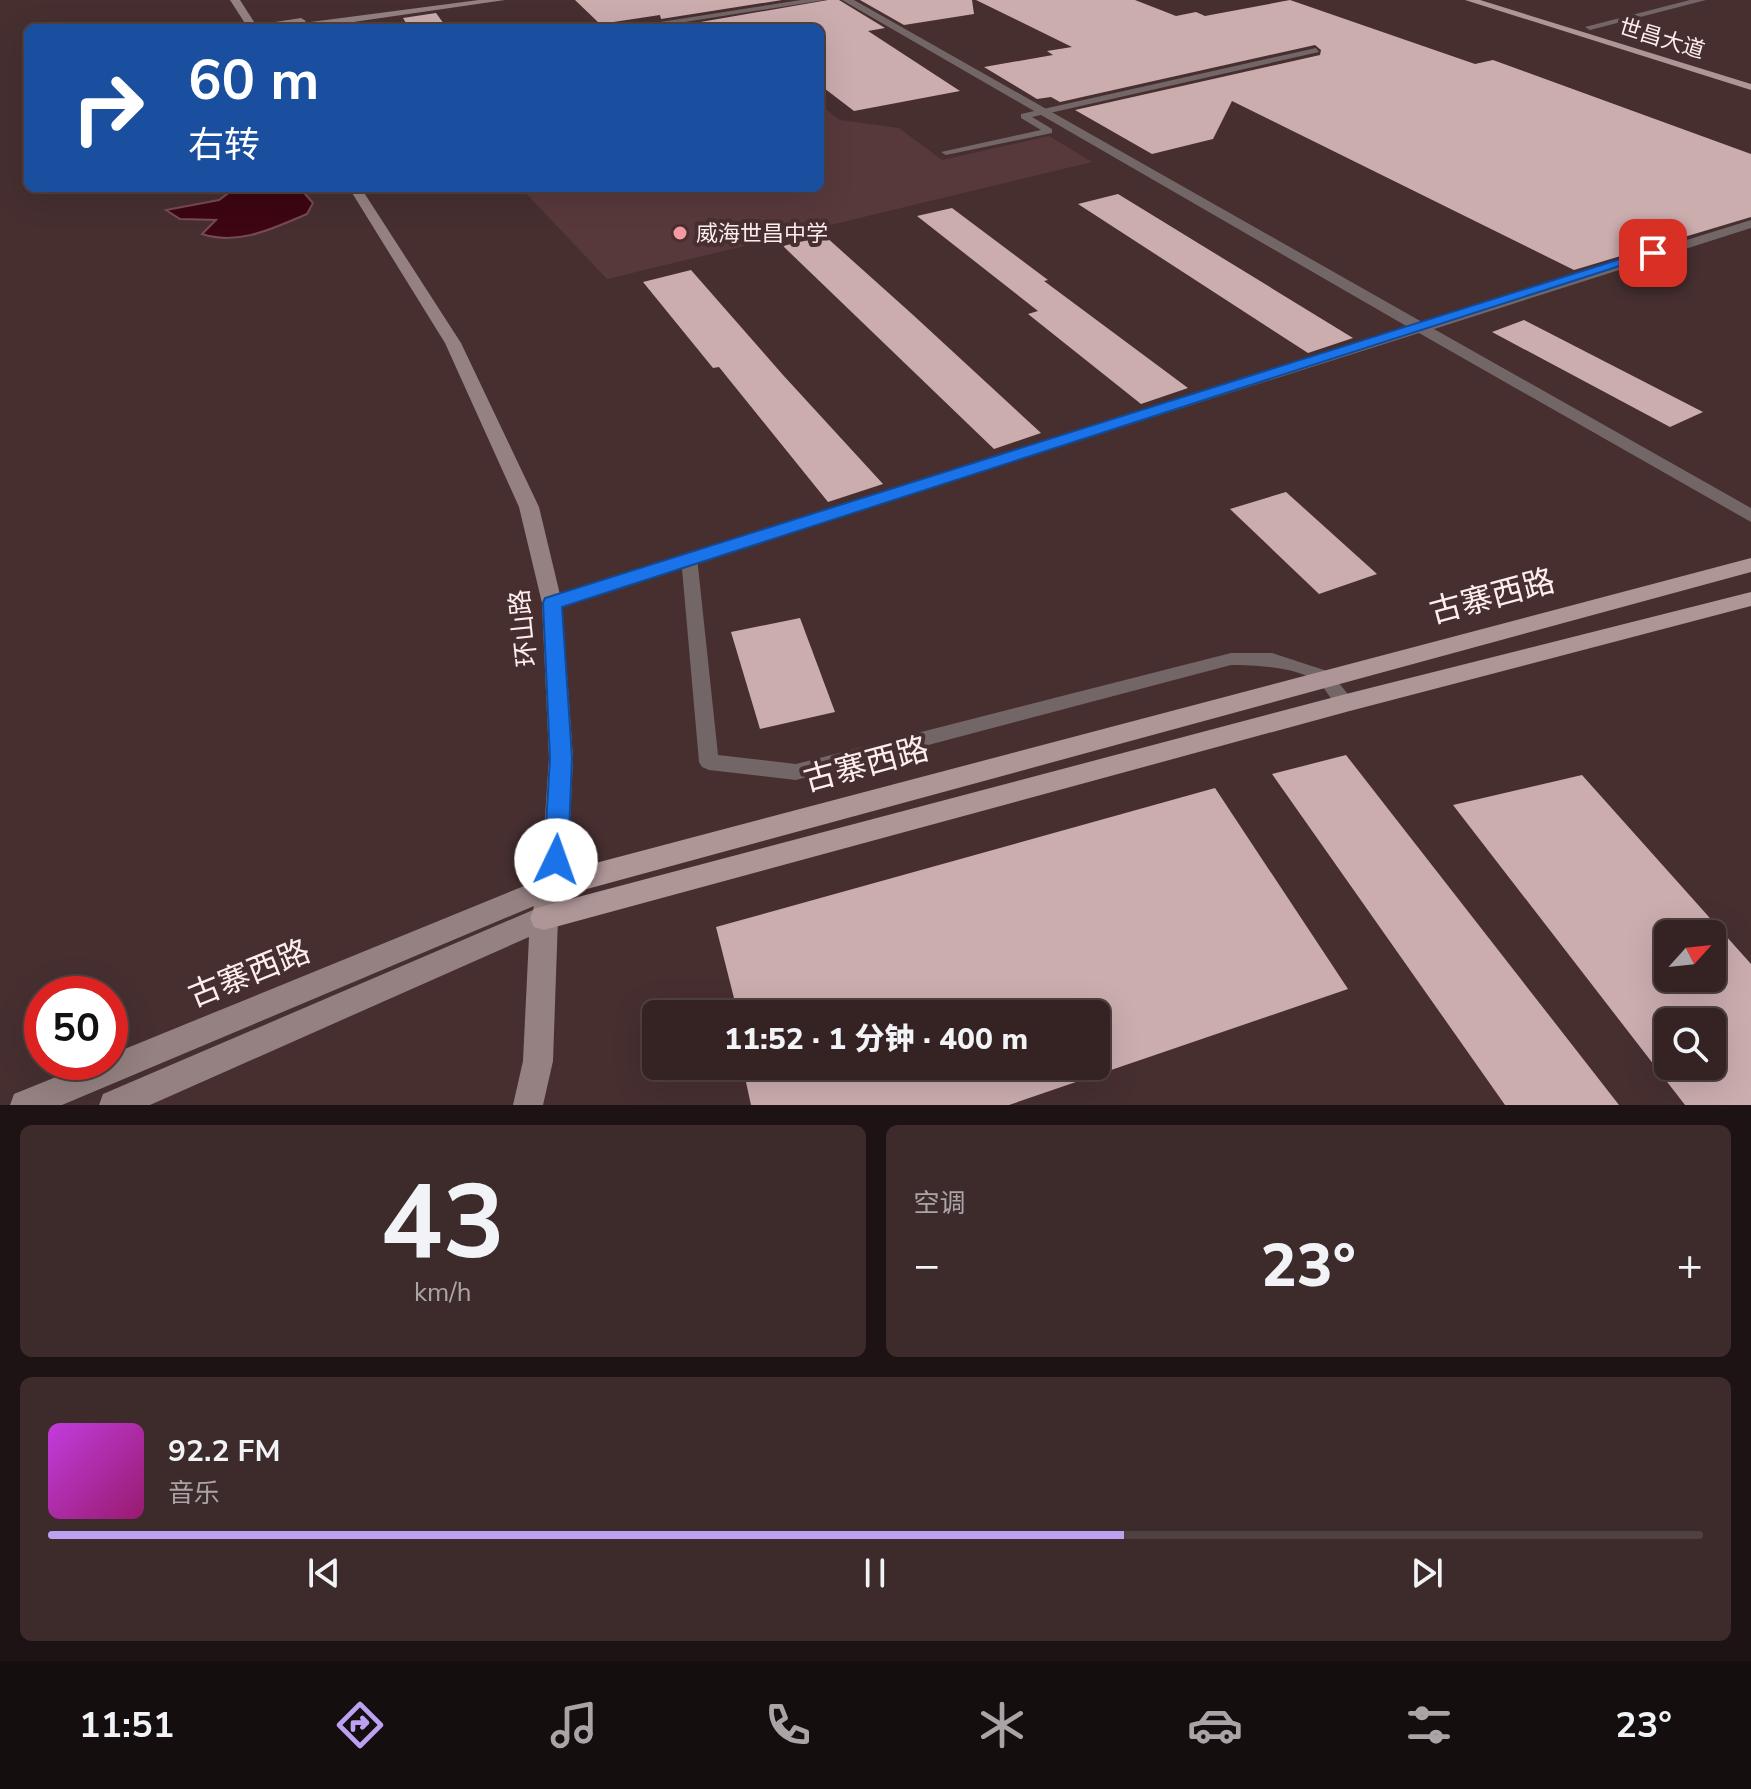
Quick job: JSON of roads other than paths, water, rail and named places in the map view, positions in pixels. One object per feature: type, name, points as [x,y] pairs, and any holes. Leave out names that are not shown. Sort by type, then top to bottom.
[{"type":"main road","points":[[235,0],[250,24]]},
{"type":"main road","points":[[283,24],[460,0]]},
{"type":"main road","points":[[320,24],[500,0]]},
{"type":"main road","name":"世昌大道","points":[[1470,0],[1751,87]]},
{"type":"main road","name":"世昌大道","points":[[1499,0],[1751,76]]},
{"type":"main road","name":"环山路","points":[[358,192],[453,343],[529,507],[552,603],[561,758],[554,886],[544,918],[538,1061],[528,1105]]},
{"type":"main road","name":"古寨西路","points":[[25,1105],[554,886],[1324,677],[1751,565]]},
{"type":"main road","points":[[114,1105],[544,918],[1346,703],[1751,599]]},
{"type":"street","points":[[655,24],[820,0]]},
{"type":"street","points":[[847,0],[1040,113],[1751,516]]},
{"type":"street","points":[[1590,27],[1701,0]]},
{"type":"street","points":[[552,603],[689,557],[1751,224]]},
{"type":"lane","points":[[946,152],[1049,131],[1024,116],[1316,50]]},
{"type":"lane","points":[[689,557],[709,762],[796,772],[1231,659],[1272,659],[1324,677],[1346,703]]},
{"type":"place","name":"威海世昌中学","points":[[680,233]]}]
